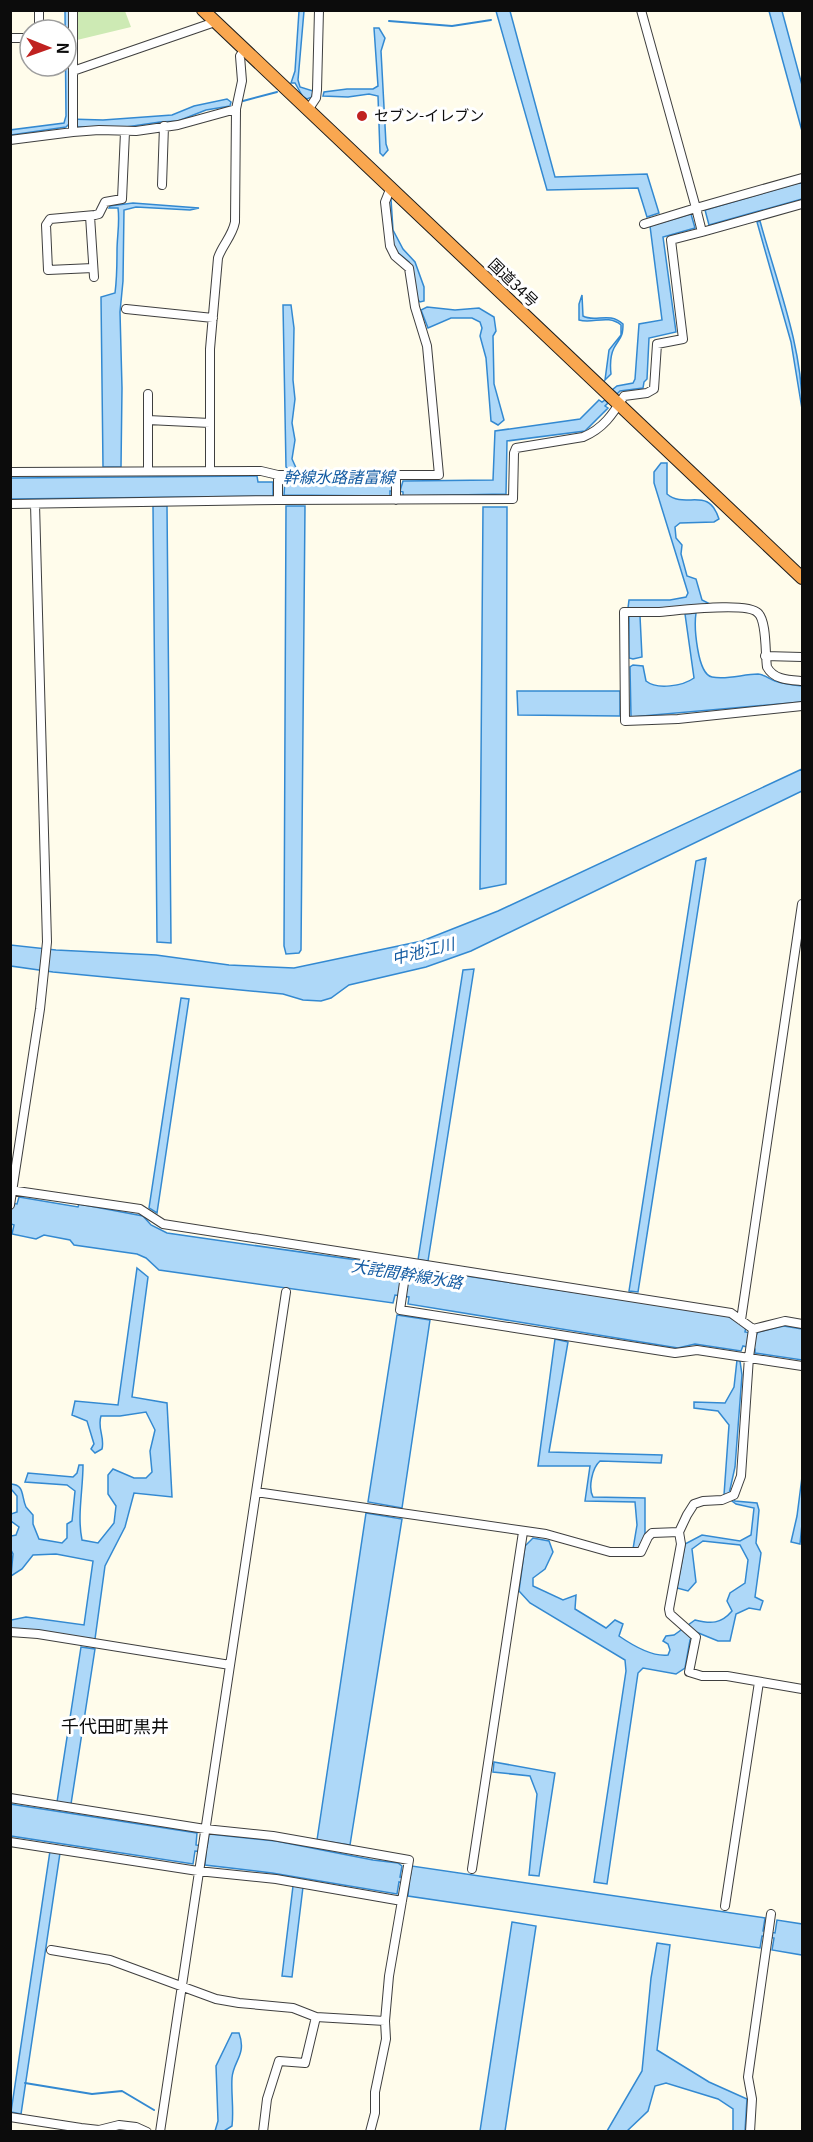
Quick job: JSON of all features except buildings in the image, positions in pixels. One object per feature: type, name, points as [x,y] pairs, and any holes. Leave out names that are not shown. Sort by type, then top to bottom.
[{"type":"highway","name":"国道34号","points":[[203,10],[802,578]]},
{"type":"street","points":[[308,110],[316,98],[317,90],[319,10]]},
{"type":"street","points":[[641,10],[701,229]]},
{"type":"street","points":[[78,70],[215,22]]},
{"type":"street","points":[[210,471],[210,349],[218,258],[233,233],[235,222],[236,109],[242,81],[240,56],[244,50]]},
{"type":"street","points":[[73,132],[74,78]]},
{"type":"street","points":[[10,140],[99,130],[125,132],[188,123],[236,109]]},
{"type":"street","points":[[162,185],[164,126]]},
{"type":"street","points":[[90,216],[93,273],[48,270],[46,225],[50,219],[99,214],[105,202],[122,199],[125,132]]},
{"type":"street","points":[[644,224],[697,211],[802,178]]},
{"type":"street","points":[[10,472],[261,471],[278,480],[294,475],[396,480],[439,475],[427,346],[415,307],[409,268],[395,256],[390,246],[385,202],[391,187]]},
{"type":"street","points":[[10,504],[278,497],[296,500],[396,497],[513,499],[516,448],[582,437],[592,433],[616,412],[624,396],[647,393],[654,389],[657,344],[683,339],[671,240],[701,229],[802,204]]},
{"type":"street","points":[[126,309],[213,318]]},
{"type":"street","points":[[148,394],[148,471]]},
{"type":"street","points":[[148,420],[210,423]]},
{"type":"street","points":[[278,480],[278,497]]},
{"type":"street","points":[[396,480],[396,497]]},
{"type":"street","points":[[11,1204],[44,978],[47,942],[35,504]]},
{"type":"street","points":[[802,681],[784,679],[770,674],[765,656],[763,624],[760,614],[754,610],[738,607],[624,612],[625,721],[678,719],[802,706]]},
{"type":"street","points":[[765,656],[802,657]]},
{"type":"street","points":[[741,1320],[802,904]]},
{"type":"street","points":[[12,1191],[140,1209],[163,1224],[731,1313],[753,1329]]},
{"type":"street","points":[[407,1262],[400,1310],[675,1353],[697,1350],[749,1354],[802,1366]]},
{"type":"street","points":[[160,2132],[180,1985],[286,1292]]},
{"type":"street","points":[[753,1329],[785,1321],[802,1324]]},
{"type":"street","points":[[753,1329],[749,1354],[741,1476],[734,1495],[722,1500],[694,1504],[679,1532],[681,1544],[669,1609],[670,1614],[696,1637],[689,1672],[702,1676],[727,1676],[802,1689]]},
{"type":"street","points":[[256,1492],[546,1534],[610,1552],[641,1552],[652,1533],[679,1532]]},
{"type":"street","points":[[472,1869],[523,1532]]},
{"type":"street","points":[[10,1632],[38,1634],[230,1665]]},
{"type":"street","points":[[725,1906],[759,1682]]},
{"type":"street","points":[[10,1798],[205,1828],[273,1836],[409,1860],[389,1976],[385,2021],[386,2039],[375,2092],[375,2113],[370,2132]]},
{"type":"street","points":[[10,1842],[198,1871],[276,1879],[402,1901]]},
{"type":"street","points":[[750,2132],[752,2099],[748,2077],[771,1914]]},
{"type":"street","points":[[51,1950],[110,1960],[216,1999],[293,2008],[315,2017],[385,2021]]},
{"type":"street","points":[[263,2132],[267,2099],[279,2061],[305,2063],[315,2017]]},
{"type":"street","points":[[10,2116],[99,2130],[119,2125],[136,2127],[147,2132]]},
{"type":"green space","points":[[76,11],[125,11],[131,27],[78,40]]},
{"type":"water","points":[[65,11],[69,11],[69,18],[65,18]]},
{"type":"water","points":[[299,11],[304,11],[298,80],[300,87],[313,91],[312,97],[307,99],[303,97],[295,83],[291,83],[295,71]]},
{"type":"water","points":[[496,11],[510,11],[555,177],[647,174],[659,213],[647,217],[638,188],[547,190]]},
{"type":"water","points":[[769,11],[782,11],[802,85],[802,131]]},
{"type":"water","points":[[374,28],[379,28],[385,38],[381,51],[388,150],[383,156],[380,153],[378,96],[369,94],[348,97],[323,96],[324,92],[373,89],[378,86]]},
{"type":"water","points":[[66,78],[69,78],[69,119],[103,120],[172,115],[194,106],[227,99],[231,102],[230,106],[206,110],[178,121],[126,127],[78,127],[76,124],[69,124],[66,127],[11,135],[10,130],[64,123]]},
{"type":"water","points":[[802,182],[802,199],[709,225],[705,210]]},
{"type":"water","points":[[391,199],[393,230],[403,249],[415,262],[424,287],[424,301],[420,302],[417,299],[412,268],[409,262],[397,252],[392,241],[389,201]]},
{"type":"water","points":[[133,203],[199,208],[190,210],[136,207],[124,210],[120,312],[121,467],[103,467],[101,297],[115,293],[119,219],[118,208],[109,208]]},
{"type":"water","points":[[691,214],[695,228],[663,237],[676,332],[649,338],[647,379],[643,388],[620,391],[617,394],[612,390],[617,386],[633,383],[635,379],[639,324],[662,320],[650,226]]},
{"type":"water","points":[[760,221],[793,338],[798,362],[802,409],[791,342],[757,222]]},
{"type":"water","points":[[582,295],[583,316],[613,318],[623,324],[622,335],[612,354],[611,374],[605,380],[609,350],[621,335],[621,325],[611,320],[579,320],[579,304]]},
{"type":"water","points":[[283,305],[291,305],[294,328],[295,399],[292,423],[295,440],[292,459],[297,470],[293,473],[286,467]]},
{"type":"water","points":[[427,307],[455,310],[479,308],[494,317],[496,331],[493,336],[494,384],[504,420],[498,425],[491,421],[486,358],[480,336],[482,328],[480,322],[472,318],[451,318],[428,328],[421,310]]},
{"type":"water","points":[[599,400],[602,402],[605,400],[608,403],[605,406],[608,408],[585,431],[507,441],[506,494],[403,496],[403,492],[400,491],[403,481],[493,480],[495,431],[580,419]]},
{"type":"water","points":[[661,463],[667,463],[667,494],[682,500],[703,500],[709,503],[719,519],[714,522],[680,523],[675,527],[676,538],[682,545],[681,554],[687,576],[696,579],[702,600],[710,604],[671,608],[628,608],[629,600],[670,600],[686,597],[688,593],[654,483],[654,472]]},
{"type":"water","points":[[257,476],[258,482],[273,482],[273,496],[11,499],[11,478]]},
{"type":"water","points":[[285,480],[390,480],[393,491],[390,491],[390,496],[284,495]]},
{"type":"water","points":[[153,506],[167,506],[171,943],[157,942]]},
{"type":"water","points":[[286,506],[305,506],[301,950],[299,953],[286,954],[284,946]]},
{"type":"water","points":[[483,507],[507,507],[506,884],[480,889]]},
{"type":"water","points":[[696,613],[698,649],[707,674],[724,678],[758,674],[778,682],[802,686],[802,702],[631,717],[630,667],[633,665],[643,666],[646,681],[651,684],[677,685],[694,678],[685,614]]},
{"type":"water","points":[[629,616],[640,616],[642,657],[633,659],[629,658]]},
{"type":"water","points":[[517,691],[620,691],[620,716],[518,715]]},
{"type":"water","name":"中池江川","points":[[802,769],[802,791],[471,951],[426,967],[349,985],[331,998],[321,1001],[303,1000],[283,994],[11,966],[11,945],[56,950],[156,955],[229,965],[294,968],[422,941],[498,911]]},
{"type":"water","points":[[706,858],[638,1292],[629,1291],[696,861]]},
{"type":"water","points":[[474,969],[428,1261],[418,1260],[463,970]]},
{"type":"water","points":[[181,998],[189,999],[157,1213],[149,1208]]},
{"type":"water","points":[[19,1197],[78,1207],[79,1204],[143,1216],[151,1225],[167,1233],[399,1266],[398,1274],[411,1277],[413,1268],[726,1315],[746,1327],[745,1332],[757,1334],[784,1326],[802,1329],[802,1360],[755,1353],[755,1349],[743,1346],[741,1351],[695,1344],[678,1348],[408,1304],[409,1297],[395,1295],[393,1303],[159,1270],[146,1258],[137,1254],[74,1245],[70,1240],[44,1235],[36,1239],[12,1234],[14,1225],[11,1224],[10,1203],[17,1204]]},
{"type":"water","points":[[137,1268],[148,1277],[132,1397],[167,1403],[172,1497],[134,1493],[125,1527],[105,1566],[95,1639],[11,1629],[11,1620],[26,1617],[84,1625],[93,1561],[56,1554],[33,1555],[22,1569],[11,1576],[13,1554],[11,1536],[16,1535],[19,1527],[11,1521],[11,1514],[17,1512],[17,1496],[11,1489],[11,1484],[21,1489],[26,1507],[33,1515],[33,1524],[39,1539],[62,1543],[67,1538],[67,1524],[72,1521],[75,1491],[67,1485],[25,1482],[28,1473],[73,1477],[79,1465],[83,1465],[80,1512],[82,1540],[98,1543],[114,1523],[116,1506],[108,1494],[108,1475],[113,1469],[134,1478],[146,1478],[152,1472],[150,1451],[155,1430],[146,1412],[101,1416],[102,1449],[95,1453],[91,1449],[94,1444],[87,1421],[72,1415],[75,1401],[118,1405]]},
{"type":"water","points":[[397,1315],[430,1320],[402,1508],[368,1502]]},
{"type":"water","points":[[555,1339],[568,1342],[549,1452],[662,1455],[661,1463],[600,1461],[592,1478],[593,1497],[645,1498],[645,1534],[639,1549],[633,1549],[637,1525],[635,1502],[585,1501],[590,1466],[538,1466]]},
{"type":"water","points":[[737,1360],[740,1361],[742,1375],[735,1467],[729,1494],[735,1501],[757,1503],[759,1510],[756,1543],[761,1553],[755,1597],[763,1601],[760,1610],[749,1608],[736,1614],[730,1641],[718,1641],[696,1632],[690,1640],[685,1668],[676,1674],[643,1668],[638,1673],[607,1884],[594,1882],[626,1671],[625,1660],[530,1603],[519,1591],[525,1546],[533,1538],[549,1541],[553,1552],[545,1569],[533,1578],[533,1586],[563,1600],[576,1595],[575,1609],[606,1628],[615,1620],[623,1624],[619,1636],[649,1652],[668,1655],[670,1650],[668,1644],[663,1641],[666,1636],[674,1635],[695,1620],[715,1622],[728,1615],[732,1611],[727,1601],[730,1593],[745,1583],[748,1560],[740,1545],[703,1541],[692,1549],[696,1582],[688,1591],[677,1588],[685,1544],[702,1535],[740,1541],[751,1535],[754,1508],[736,1504],[724,1495],[729,1425],[718,1411],[694,1408],[694,1402],[725,1403],[734,1387]]},
{"type":"water","points":[[802,1477],[802,1524],[800,1544],[791,1542]]},
{"type":"water","points":[[366,1513],[402,1519],[350,1845],[317,1840]]},
{"type":"water","points":[[81,1647],[95,1649],[71,1804],[57,1802]]},
{"type":"water","points":[[494,1762],[555,1773],[539,1876],[529,1875],[537,1794],[530,1776],[493,1772]]},
{"type":"water","points":[[10,1804],[197,1833],[196,1845],[207,1847],[209,1834],[276,1841],[398,1863],[402,1866],[400,1877],[410,1878],[412,1866],[765,1918],[763,1931],[775,1933],[777,1920],[802,1924],[802,1955],[772,1950],[774,1938],[762,1936],[760,1948],[408,1896],[409,1884],[399,1882],[397,1894],[272,1873],[205,1865],[206,1852],[195,1851],[193,1864],[11,1836]]},
{"type":"water","points":[[50,1851],[60,1853],[21,2114],[11,2112]]},
{"type":"water","points":[[293,1886],[303,1887],[292,1977],[282,1976]]},
{"type":"water","points":[[512,1922],[536,1926],[505,2131],[480,2131]]},
{"type":"water","points":[[657,1943],[670,1945],[657,2050],[709,2082],[747,2099],[745,2131],[733,2131],[733,2109],[718,2099],[666,2083],[655,2086],[648,2111],[627,2131],[607,2131],[642,2071],[651,1978]]},
{"type":"water","points":[[232,2033],[239,2033],[241,2052],[232,2078],[232,2126],[224,2131],[215,2131],[218,2121],[216,2066]]},
{"type":"waterway","points":[[389,21],[452,26],[491,20]]},
{"type":"waterway","points":[[243,101],[277,92]]},
{"type":"waterway","points":[[25,2083],[92,2094],[122,2091],[154,2110]]},
{"type":"place","name":"セブン-イレブン","points":[[362,116]]},
{"type":"district","name":"千代田町黒井","points":[[115,1727]]},
{"type":"water label","name":"幹線水路諸富線","points":[[339,477]]},
{"type":"water label","name":"大詫間幹線水路","points":[[407,1274]]}]
